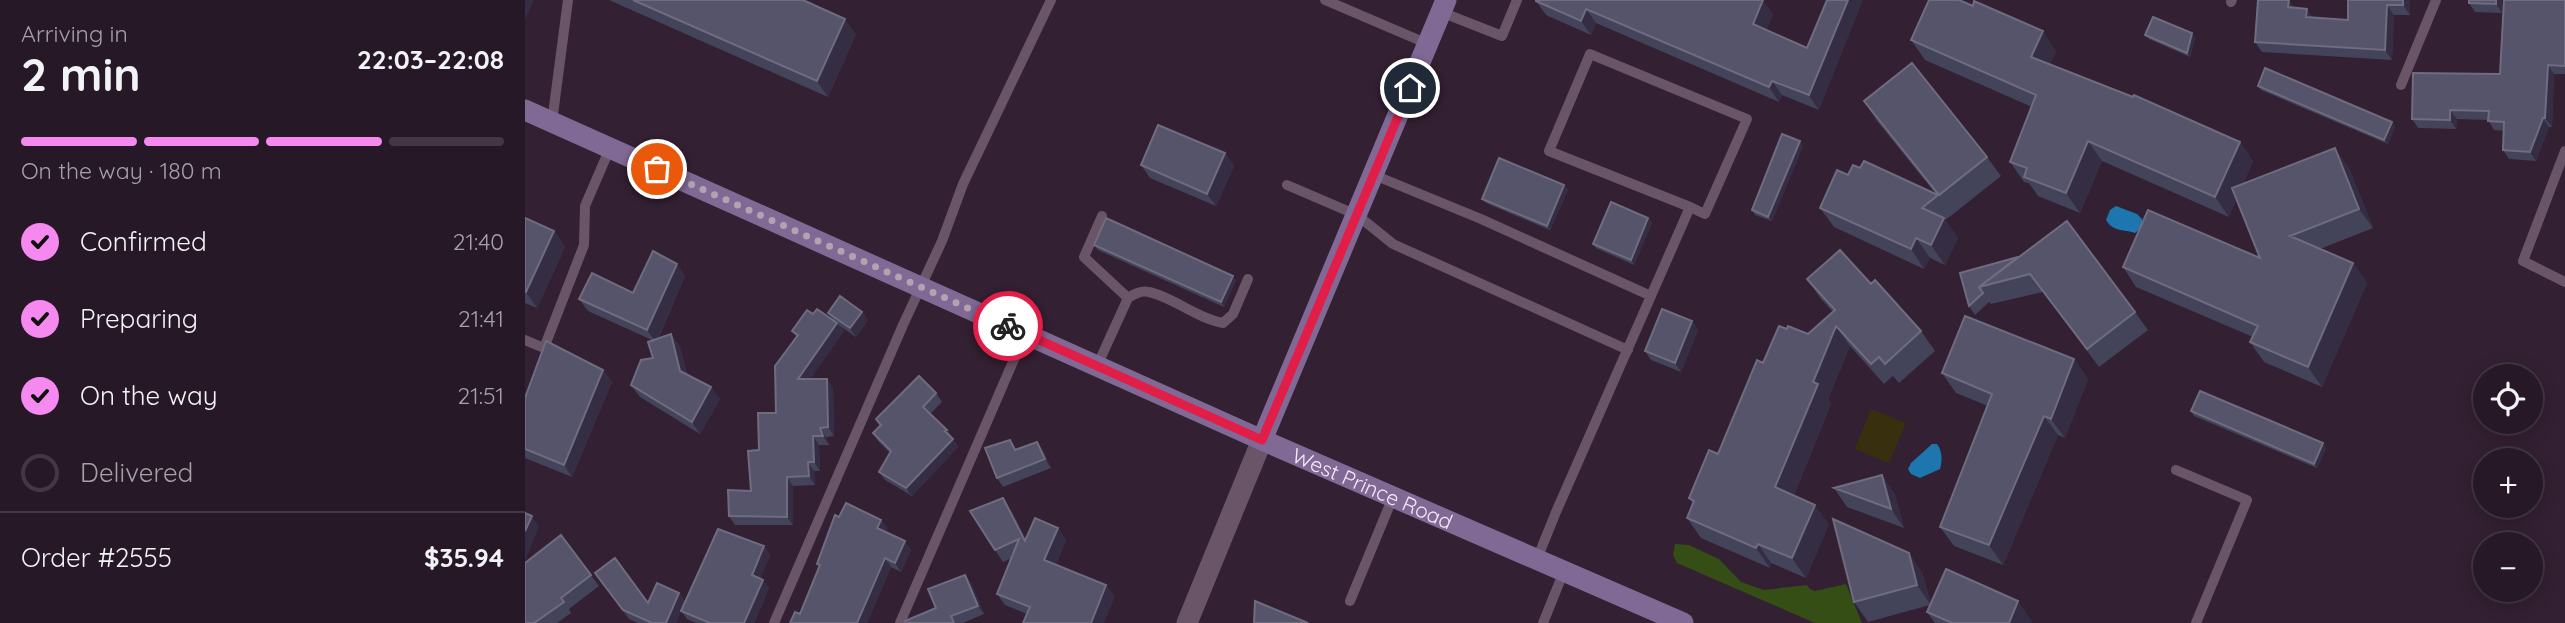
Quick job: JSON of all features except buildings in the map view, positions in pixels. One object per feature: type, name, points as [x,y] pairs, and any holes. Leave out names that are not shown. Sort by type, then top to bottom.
[{"type":"main road","points":[[1262,440],[1443,6]]},
{"type":"main road","name":"West Prince Road","points":[[525,110],[1262,440],[1683,623]]},
{"type":"street","points":[[1187,623],[1262,440]]},
{"type":"lane","points":[[552,122],[568,0]]},
{"type":"lane","points":[[774,623],[942,241],[963,184],[1051,0]]},
{"type":"lane","points":[[1325,0],[1428,44]]},
{"type":"lane","points":[[1443,6],[1502,37],[1517,0]]},
{"type":"lane","points":[[2401,85],[2436,0]]},
{"type":"lane","points":[[1590,54],[1747,119],[1705,214],[1690,207],[1549,151],[1590,54]]},
{"type":"lane","points":[[525,340],[544,348],[585,245],[585,206],[610,148]]},
{"type":"lane","points":[[2565,151],[2523,261],[2565,282]]},
{"type":"lane","points":[[1374,175],[1481,219],[1651,296]]},
{"type":"lane","points":[[1287,185],[1357,215],[1393,244],[1628,350]]},
{"type":"lane","points":[[1537,559],[1690,207]]},
{"type":"lane","points":[[1102,216],[1084,257],[1128,298]]},
{"type":"lane","points":[[1097,366],[1128,298],[1136,292],[1149,292],[1212,321],[1223,323],[1233,314],[1248,279]]},
{"type":"lane","points":[[900,623],[1025,334]]},
{"type":"lane","points":[[2176,470],[2247,500],[2196,623]]},
{"type":"lane","points":[[1350,601],[1393,497]]},
{"type":"lane","points":[[1543,623],[1564,571]]},
{"type":"green space","points":[[1675,544],[1689,545],[1719,559],[1741,582],[1764,590],[1807,585],[1815,591],[1846,584],[1862,623],[1815,623],[1677,563],[1673,555]]},
{"type":"sand","points":[[1871,409],[1906,423],[1889,463],[1855,449]]},
{"type":"water","points":[[2116,206],[2137,214],[2142,219],[2142,227],[2135,233],[2112,227],[2106,220],[2110,210]]},
{"type":"water","points":[[1932,444],[1937,444],[1940,450],[1940,469],[1920,478],[1911,474],[1908,469],[1911,463]]},
{"type":"way so far","points":[[657,169],[1008,326]]},
{"type":"route","points":[[1008,326],[1262,440],[1410,88]]}]
